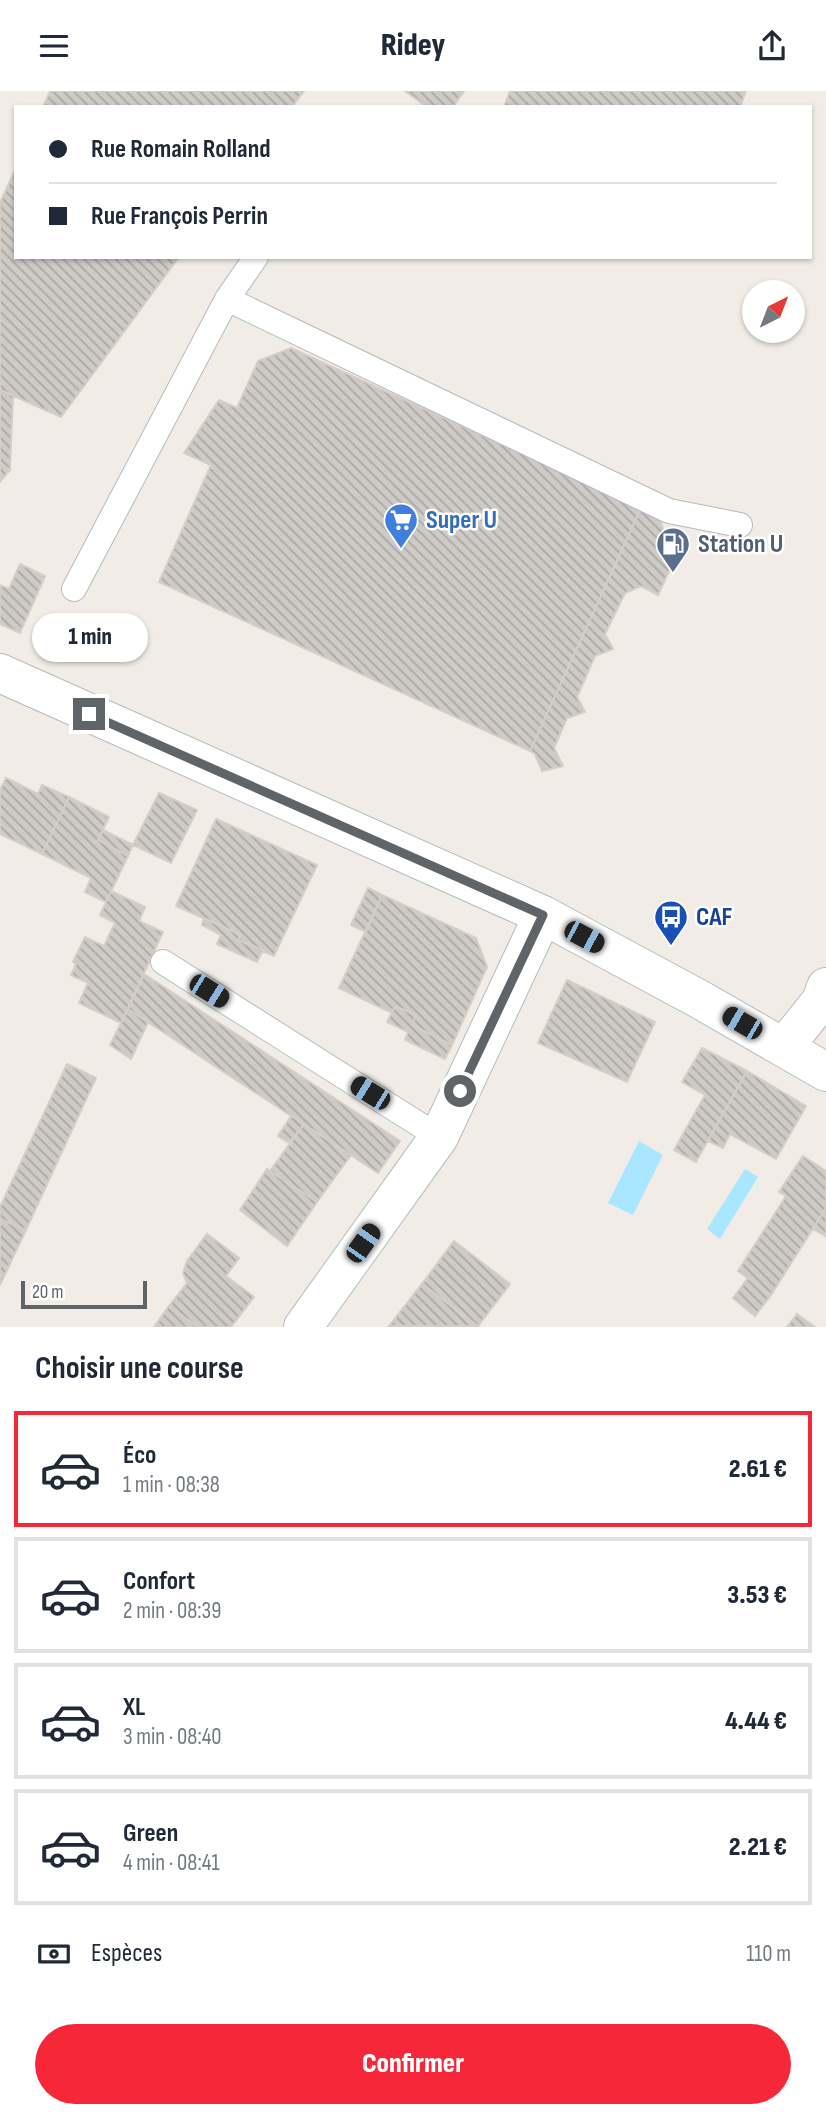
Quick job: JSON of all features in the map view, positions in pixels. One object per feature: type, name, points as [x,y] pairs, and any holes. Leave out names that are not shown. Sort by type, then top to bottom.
[{"type":"main road","points":[[0,674],[543,915],[826,1072]]},
{"type":"main road","points":[[303,1327],[439,1137],[543,915]]},
{"type":"main road","points":[[784,1047],[821,1001],[826,987]]},
{"type":"lane","points":[[74,589],[227,299],[255,259]]},
{"type":"lane","points":[[227,299],[669,511],[740,525]]},
{"type":"lane","points":[[163,962],[439,1137]]},
{"type":"water","points":[[639,1141],[663,1155],[633,1215],[608,1203]]},
{"type":"water","points":[[745,1169],[758,1177],[720,1239],[707,1229]]},
{"type":"building","points":[[50,91],[304,91],[294,105],[44,105]]},
{"type":"building","points":[[405,91],[464,91],[454,105],[424,105]]},
{"type":"building","points":[[510,91],[746,91],[741,105],[505,105]]},
{"type":"building","points":[[14,172],[14,259],[178,259],[61,417],[0,390],[0,203]]},
{"type":"building","points":[[291,348],[641,508],[530,751],[159,582],[211,465],[184,453],[219,400],[237,408],[258,361]]},
{"type":"building","points":[[0,390],[13,395],[10,470],[0,463]]},
{"type":"building","points":[[0,463],[10,470],[0,482]]},
{"type":"building","points":[[641,508],[659,516],[664,532],[683,541],[658,595],[641,586],[625,593],[605,634],[613,649],[595,656],[577,697],[585,712],[567,718],[554,748],[563,766],[542,771],[535,754],[530,751]]},
{"type":"building","points":[[20,564],[45,576],[20,633],[0,624],[0,585],[9,589]]},
{"type":"building","points":[[6,778],[38,794],[42,785],[69,797],[42,854],[0,834],[0,790]]},
{"type":"building","points":[[159,793],[197,810],[171,863],[133,845]]},
{"type":"building","points":[[69,797],[109,817],[98,840],[128,856],[106,902],[85,892],[91,878],[42,854]]},
{"type":"building","points":[[216,819],[317,865],[274,956],[238,940],[241,935],[176,906]]},
{"type":"building","points":[[103,830],[133,845],[128,856],[98,840]]},
{"type":"building","points":[[368,888],[382,895],[366,932],[351,925]]},
{"type":"building","points":[[111,891],[145,907],[139,921],[163,932],[121,1023],[79,1003],[88,983],[71,975],[76,964],[73,962],[85,937],[104,946],[115,923],[100,915]]},
{"type":"building","points":[[382,895],[476,938],[487,967],[452,1045],[412,1025],[416,1015],[395,1006],[392,1013],[339,988]]},
{"type":"building","points":[[204,918],[241,935],[238,940],[263,950],[257,962],[217,944],[221,935],[202,925]]},
{"type":"building","points":[[144,974],[400,1141],[378,1173],[128,1009]]},
{"type":"building","points":[[567,980],[655,1022],[627,1082],[538,1043]]},
{"type":"building","points":[[395,1006],[416,1015],[412,1025],[452,1045],[445,1059],[405,1040],[408,1032],[387,1022]]},
{"type":"building","points":[[128,1009],[148,1022],[131,1059],[110,1045]]},
{"type":"building","points":[[702,1048],[747,1071],[696,1162],[674,1150],[705,1095],[682,1082]]},
{"type":"building","points":[[67,1064],[96,1078],[26,1230],[0,1219],[0,1207]]},
{"type":"building","points":[[747,1071],[806,1106],[776,1159],[730,1134],[723,1148],[708,1141]]},
{"type":"building","points":[[291,1116],[304,1124],[289,1143],[278,1136]]},
{"type":"building","points":[[304,1124],[351,1155],[317,1202],[270,1171]]},
{"type":"building","points":[[803,1156],[826,1171],[826,1208],[771,1295],[738,1271],[786,1196],[779,1192]]},
{"type":"building","points":[[267,1169],[317,1202],[287,1246],[240,1210]]},
{"type":"building","points":[[826,1208],[826,1236],[813,1229]]},
{"type":"building","points":[[0,1219],[26,1230],[0,1285]]},
{"type":"building","points":[[207,1234],[239,1258],[226,1276],[254,1297],[231,1327],[198,1327],[169,1306],[187,1283],[183,1273],[187,1261]]},
{"type":"building","points":[[454,1241],[510,1284],[478,1326],[422,1284]]},
{"type":"building","points":[[748,1278],[771,1295],[755,1316],[733,1298]]},
{"type":"building","points":[[422,1284],[478,1326],[389,1326]]},
{"type":"building","points":[[169,1306],[198,1327],[154,1327]]},
{"type":"building","points":[[797,1314],[815,1327],[787,1327]]},
{"type":"place","name":"Super U","points":[[401,550]]},
{"type":"place","name":"Station U","points":[[673,574]]},
{"type":"place","name":"CAF","points":[[671,947]]},
{"type":"route","points":[[89,714],[543,915],[460,1091]]}]
